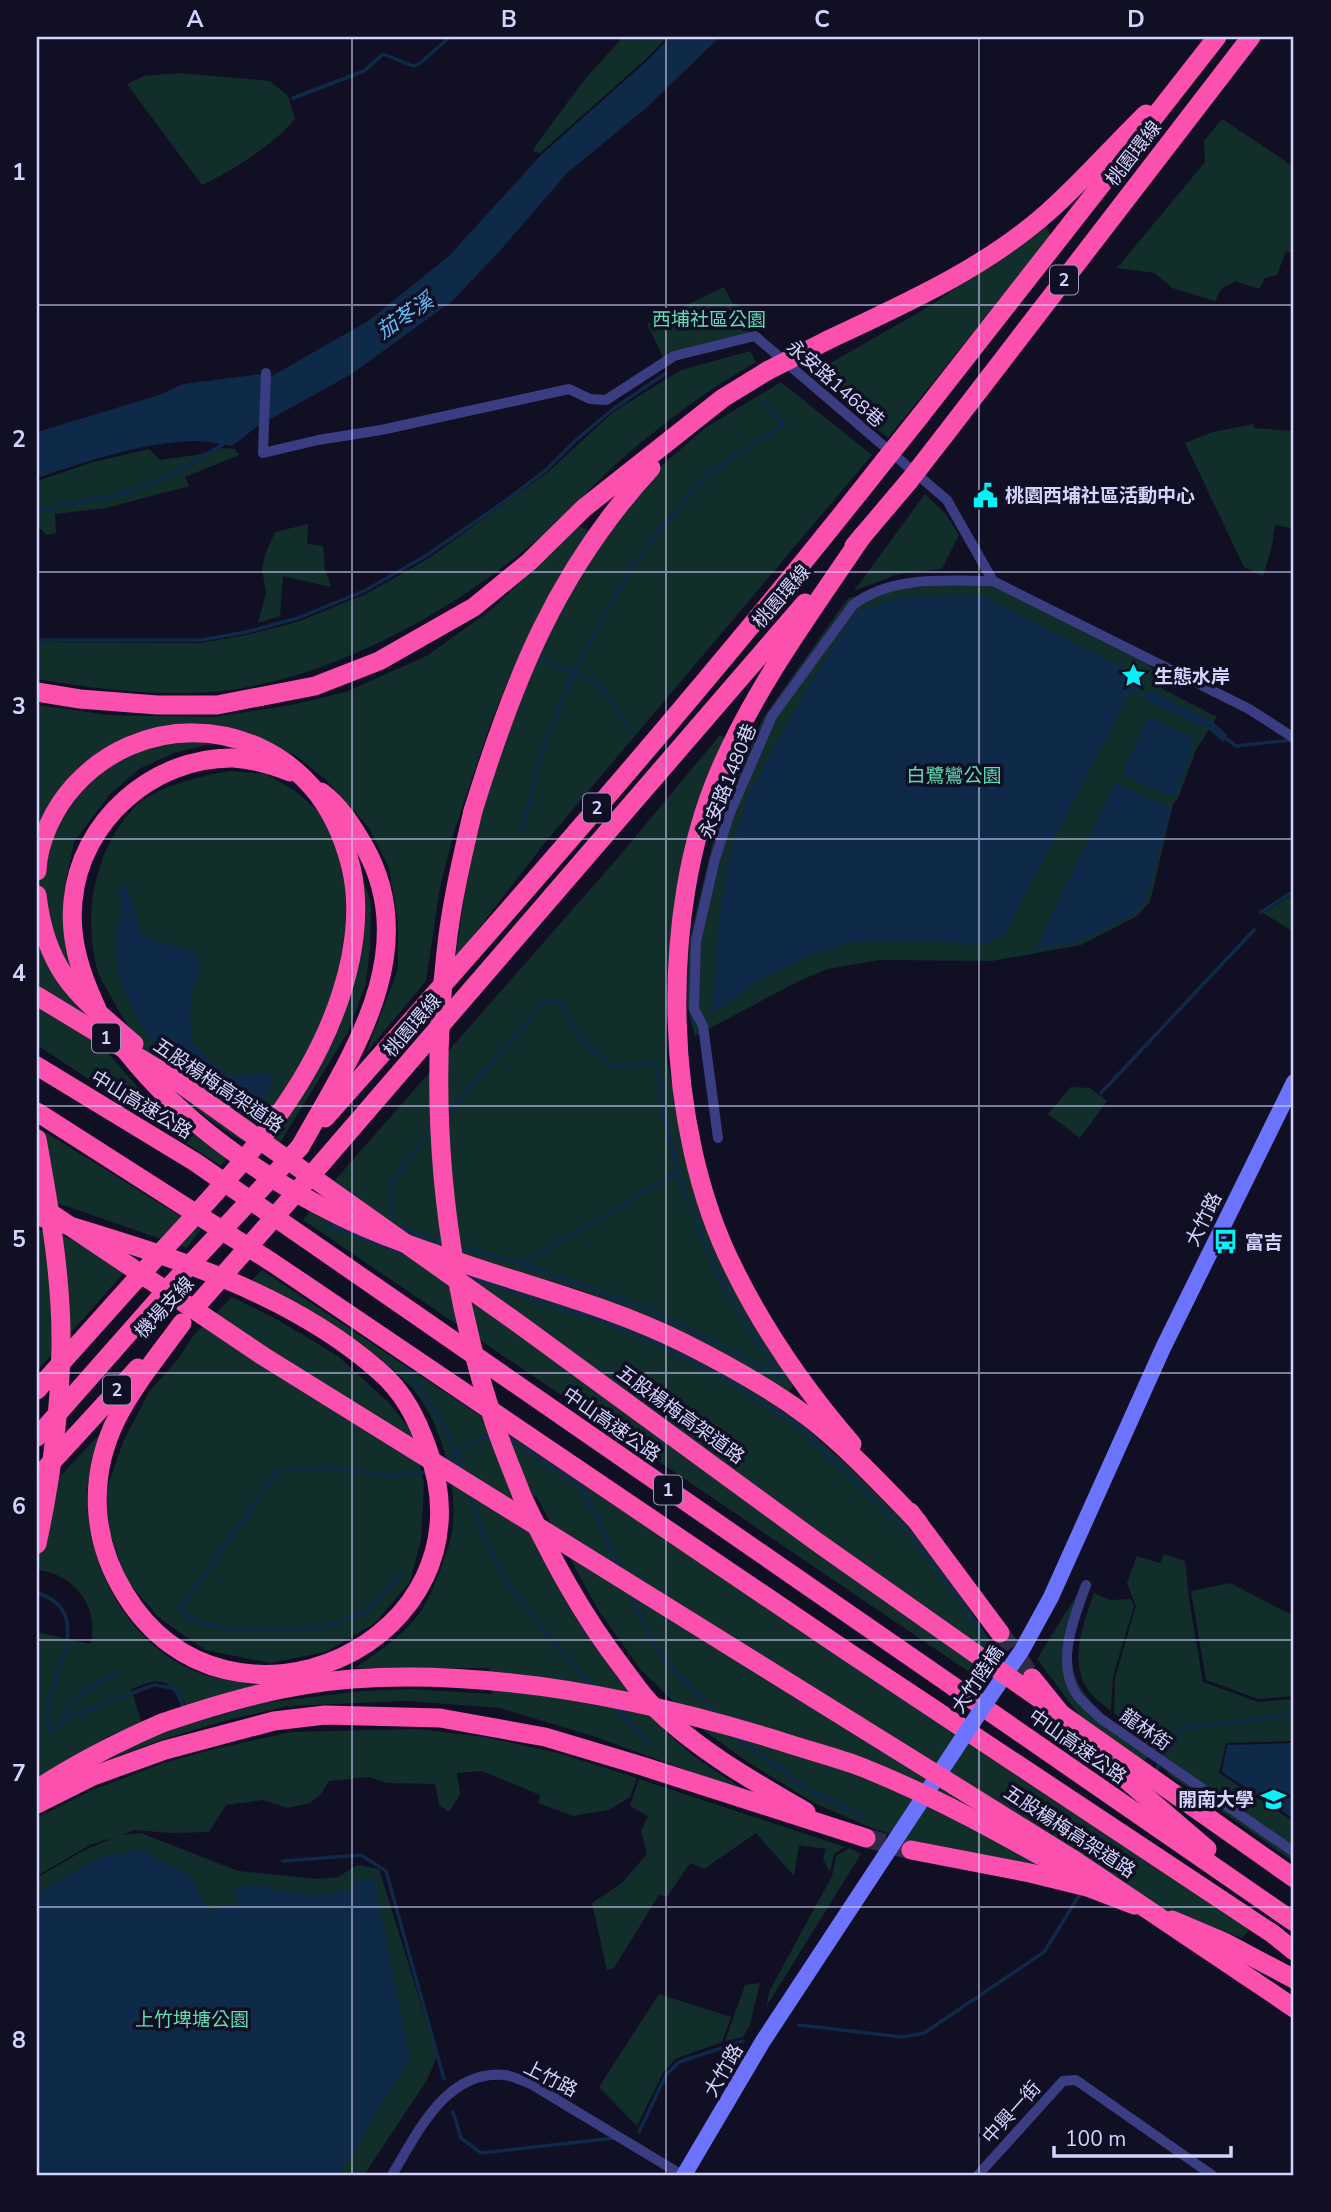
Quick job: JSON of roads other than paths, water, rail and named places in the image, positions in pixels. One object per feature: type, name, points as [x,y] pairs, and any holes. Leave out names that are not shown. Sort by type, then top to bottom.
[{"type":"highway","points":[[37,692],[80,699],[157,705],[217,705],[315,686],[379,661],[474,607],[529,562],[584,508],[723,398],[767,371],[899,307],[969,269],[1006,245],[1048,212],[1160,105],[1217,37]]},
{"type":"highway","name":"桃園環線","points":[[321,1164],[553,898],[909,481],[1251,37]]},
{"type":"highway","name":"桃園環線","points":[[300,1147],[561,852],[691,698],[921,415],[1160,105]]},
{"type":"highway","points":[[690,426],[620,503],[596,534],[562,589],[512,693],[473,811],[456,885],[446,949],[438,1098],[441,1171],[450,1240],[494,1422],[522,1496],[551,1558],[594,1630],[652,1705],[699,1744],[748,1779],[841,1831]]},
{"type":"highway","points":[[863,535],[748,712],[719,770],[705,809],[690,869],[680,926],[676,997],[679,1065],[692,1151],[712,1215],[733,1268],[800,1381],[897,1494],[1000,1633]]},
{"type":"highway","points":[[37,871],[45,835],[56,811],[83,775],[105,758],[135,743],[162,734],[196,732],[224,735],[266,751],[296,770],[331,814],[342,838],[355,891],[354,928],[342,990],[320,1045],[303,1077],[264,1135],[37,1390]]},
{"type":"highway","points":[[300,1147],[368,1023],[382,967],[386,927],[382,890],[370,858],[348,818],[326,796],[294,773],[265,763],[234,758],[198,761],[172,769],[145,782],[118,806],[97,832],[79,867],[73,901],[74,940],[83,979],[104,1024],[165,1096],[199,1126],[290,1190],[340,1216],[416,1247],[605,1308],[683,1343],[749,1378],[806,1416],[860,1462],[918,1522]]},
{"type":"highway","points":[[37,895],[45,936],[67,981],[83,1000],[174,1079]]},
{"type":"highway","name":"五股楊梅高架道路","points":[[37,996],[174,1079],[519,1324],[828,1550],[1294,1878]]},
{"type":"highway","name":"中山高速公路","points":[[37,1066],[194,1162],[1288,1918]]},
{"type":"highway","name":"1","points":[[37,1112],[285,1271],[848,1653],[1294,1951]]},
{"type":"highway","points":[[37,1139],[56,1277],[61,1344],[57,1429],[47,1500],[37,1544]]},
{"type":"highway","name":"機場支線","points":[[37,1437],[171,1285],[300,1147]]},
{"type":"highway","name":"機場支線","points":[[37,1478],[182,1323],[321,1164]]},
{"type":"highway","name":"五股楊梅高架道路","points":[[37,1204],[263,1356],[1071,1858],[1294,2008]]},
{"type":"highway","points":[[37,1216],[184,1263],[261,1296],[302,1317],[350,1348],[380,1371],[405,1397],[437,1473],[441,1503],[440,1528],[436,1550],[427,1574],[414,1597],[396,1621],[369,1644],[336,1660],[303,1671],[265,1675],[234,1673],[185,1655],[166,1641],[132,1605],[113,1574],[101,1541],[96,1510],[102,1453],[118,1414],[182,1323]]},
{"type":"highway","points":[[37,1789],[94,1755],[162,1723],[213,1705],[261,1693],[351,1679],[398,1678],[491,1681],[577,1692],[715,1721],[862,1767],[964,1812],[1208,1950]]},
{"type":"highway","points":[[1032,1678],[1087,1746],[1288,1918]]},
{"type":"highway","points":[[37,1804],[93,1776],[165,1750],[274,1721],[325,1715],[440,1718],[545,1737],[866,1838]]},
{"type":"highway","points":[[911,1850],[1030,1872],[1087,1887],[1224,1942],[1294,1979]]},
{"type":"main road","name":"大竹路","points":[[1151,1374],[1294,1082]]},
{"type":"main road","name":"大竹陸橋","points":[[799,1986],[1022,1650],[1051,1597],[1151,1374]]},
{"type":"main road","name":"大竹路","points":[[683,2175],[799,1986]]},
{"type":"street","name":"永安路1468巷","points":[[265,373],[262,453],[569,389],[590,399],[606,400],[674,356],[755,336],[947,500],[993,581]]},
{"type":"street","points":[[993,581],[1249,709],[1294,738]]},
{"type":"street","name":"永安路1480巷","points":[[718,1138],[703,1026],[694,1009],[696,941],[715,859],[726,825],[772,716],[853,605],[866,595],[894,584],[993,581]]},
{"type":"street","name":"龍林街","points":[[1086,1585],[1073,1619],[1066,1664],[1076,1694],[1100,1718],[1294,1852]]},
{"type":"street","name":"上竹路","points":[[393,2175],[431,2110],[457,2088],[478,2078],[505,2075],[531,2084],[683,2175]]},
{"type":"street","name":"中興一街","points":[[978,2175],[1063,2081],[1076,2080],[1212,2175]]},
{"type":"water","name":"茄苳溪","points":[[670,37],[720,37],[645,109],[567,173],[499,252],[451,302],[350,375],[258,426],[232,446],[194,441],[154,445],[95,459],[37,478],[37,432],[159,395],[183,384],[261,374],[272,376],[368,321],[449,256],[541,155],[648,60]]},
{"type":"water","name":"白鷺鸞公園","points":[[979,595],[1138,675],[1136,684],[1140,687],[1137,695],[1130,692],[1004,936],[978,946],[950,942],[856,941],[815,953],[763,978],[712,1013],[720,909],[730,858],[747,798],[786,726],[855,611],[908,597]]},
{"type":"water","points":[[1148,690],[1213,722],[1227,735],[1223,742],[1208,729],[1144,699]]},
{"type":"water","points":[[1148,716],[1196,740],[1175,797],[1122,775]]},
{"type":"water","points":[[1115,783],[1172,809],[1146,900],[1136,913],[1081,941],[1035,950]]},
{"type":"water","points":[[123,884],[129,891],[141,934],[196,953],[200,970],[192,990],[192,1042],[208,1059],[231,1076],[270,1073],[272,1085],[261,1103],[243,1115],[228,1110],[207,1069],[168,1063],[131,1006],[119,974],[116,957],[117,933],[122,911],[117,890]]},
{"type":"water","name":"開南大學","points":[[1294,1743],[1294,1819],[1222,1772],[1227,1745]]},
{"type":"water","name":"上竹埤塘公園","points":[[141,1850],[191,1876],[208,1911],[238,1904],[234,1887],[263,1885],[279,1891],[320,1896],[352,1889],[359,1879],[374,1879],[410,2058],[339,2175],[37,2175],[37,1893],[99,1858]]},
{"type":"waterway","points":[[293,98],[364,71],[383,54],[413,66],[419,64],[450,37]]},
{"type":"waterway","points":[[37,640],[202,640],[298,618],[366,590],[427,555],[504,502],[546,470],[613,409],[666,373]]},
{"type":"waterway","points":[[522,831],[543,749],[573,673],[628,573],[658,532],[707,475],[784,424],[761,400]]},
{"type":"waterway","points":[[37,513],[63,504],[116,496],[170,476],[222,445]]},
{"type":"waterway","points":[[541,660],[598,683],[633,733]]},
{"type":"waterway","points":[[1225,738],[1236,746],[1291,740]]},
{"type":"waterway","points":[[1261,912],[1294,891]]},
{"type":"waterway","points":[[1101,1093],[1254,930]]},
{"type":"waterway","points":[[446,1115],[542,1005],[552,1000],[562,1004],[583,1041],[613,1066],[656,1063],[664,1116],[678,1172],[571,1236],[519,1263],[648,1309],[782,1378]]},
{"type":"waterway","points":[[393,1224],[390,1188],[402,1167],[433,1128]]},
{"type":"waterway","points":[[678,1172],[713,1264],[731,1300],[780,1376]]},
{"type":"waterway","points":[[326,1224],[404,1254]]},
{"type":"waterway","points":[[402,1229],[445,1242]]},
{"type":"waterway","points":[[459,1246],[519,1263]]},
{"type":"waterway","points":[[464,1275],[563,1310],[591,1316],[656,1344],[726,1379],[800,1428],[910,1535],[958,1598],[988,1645]]},
{"type":"waterway","points":[[403,1366],[438,1415],[463,1470]]},
{"type":"waterway","points":[[446,1461],[473,1441],[493,1436]]},
{"type":"waterway","points":[[508,1438],[581,1488],[620,1568]]},
{"type":"waterway","points":[[402,1573],[365,1612],[324,1628],[237,1631],[203,1624],[179,1611],[277,1471],[326,1468],[394,1476],[426,1472]]},
{"type":"waterway","points":[[470,1494],[487,1544],[505,1577],[541,1627],[596,1688]]},
{"type":"waterway","points":[[37,1593],[55,1602],[64,1614],[68,1629],[47,1713],[50,1730],[54,1731],[64,1719]]},
{"type":"waterway","points":[[630,1595],[660,1654],[717,1715]]},
{"type":"waterway","points":[[119,1672],[77,1697],[66,1711],[64,1719],[154,1685],[173,1688],[184,1708]]},
{"type":"waterway","points":[[614,1706],[649,1742]]},
{"type":"waterway","points":[[1154,1773],[1181,1728],[1294,1715]]},
{"type":"waterway","points":[[736,1736],[806,1789],[864,1817]]},
{"type":"waterway","points":[[1095,1868],[1109,1846]]},
{"type":"waterway","points":[[283,1861],[361,1855],[386,1871],[444,2079]]},
{"type":"waterway","points":[[799,2025],[902,2037],[924,2033],[1044,1952],[1080,1894]]},
{"type":"waterway","points":[[639,2132],[666,2075],[679,2062],[743,2041]]},
{"type":"waterway","points":[[453,2112],[461,2138],[481,2153],[614,2138]]},
{"type":"tunnel","points":[[1000,1633],[1032,1678]]},
{"type":"tunnel","points":[[866,1838],[911,1850]]},
{"type":"place","name":"桃園西埔社區活動中心","points":[[985,495]]},
{"type":"place","name":"生態水岸","points":[[1134,676]]},
{"type":"place","name":"富吉","points":[[1225,1242]]},
{"type":"place","name":"開南大學","points":[[1274,1799]]},
{"type":"park label","name":"西埔社區公園","points":[[709,319]]}]
